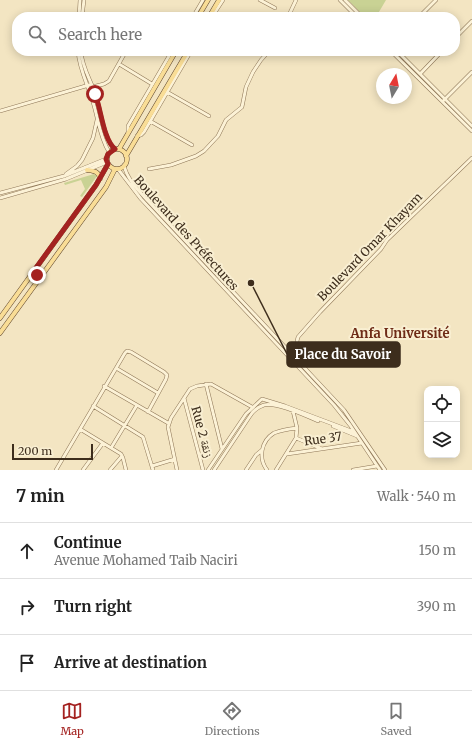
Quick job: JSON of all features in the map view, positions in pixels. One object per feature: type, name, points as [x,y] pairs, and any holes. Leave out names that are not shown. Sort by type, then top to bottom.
[{"type":"main road","points":[[201,12],[208,0]]},
{"type":"main road","points":[[212,12],[219,0]]},
{"type":"main road","points":[[117,149],[173,56]]},
{"type":"main road","points":[[0,333],[117,169],[124,165],[126,156],[137,136],[185,56]]},
{"type":"main road","points":[[0,318],[100,179],[109,152],[117,149],[124,151],[126,156]]},
{"type":"main road","points":[[107,161],[110,166],[117,169]]},
{"type":"main road","points":[[87,170],[96,171],[99,174],[100,179]]},
{"type":"main road","points":[[33,272],[40,277]]},
{"type":"main road","points":[[21,288],[28,293]]},
{"type":"street","points":[[79,12],[80,0]]},
{"type":"street","points":[[83,12],[84,0]]},
{"type":"street","points":[[196,12],[203,0]]},
{"type":"street","points":[[216,12],[222,0]]},
{"type":"street","points":[[260,0],[274,8]]},
{"type":"street","points":[[290,12],[296,0]]},
{"type":"street","points":[[340,0],[352,12]]},
{"type":"street","points":[[345,0],[357,12]]},
{"type":"street","points":[[424,12],[436,0]]},
{"type":"street","points":[[460,33],[472,20]]},
{"type":"street","points":[[78,56],[79,63],[90,86],[97,118],[109,152]]},
{"type":"street","points":[[82,56],[84,67],[107,136],[111,145],[117,149]]},
{"type":"street","points":[[0,111],[108,82],[123,56]]},
{"type":"street","points":[[128,132],[128,126],[169,56]]},
{"type":"street","points":[[137,136],[142,134],[188,56]]},
{"type":"street","points":[[149,169],[171,165],[196,156],[204,151],[218,136],[226,120],[242,107],[246,87],[253,72],[264,56]]},
{"type":"street","points":[[396,56],[472,131]]},
{"type":"street","points":[[402,56],[443,101],[472,126]]},
{"type":"street","points":[[420,74],[437,56]]},
{"type":"street","points":[[119,64],[152,84]]},
{"type":"street","points":[[443,101],[472,72]]},
{"type":"street","points":[[167,92],[209,116]]},
{"type":"street","points":[[64,176],[82,160],[93,138],[97,118]]},
{"type":"street","points":[[150,121],[192,146]]},
{"type":"street","name":"Boulevard Omar Khayam","points":[[291,355],[297,349],[297,341],[299,336],[320,312],[381,249],[387,240],[472,158]]},
{"type":"street","points":[[0,193],[64,176],[107,161]]},
{"type":"street","points":[[0,198],[59,181],[107,161]]},
{"type":"street","name":"Boulevard des Préfectures","points":[[124,165],[126,172],[140,192],[238,299]]},
{"type":"street","name":"Boulevard des Préfectures","points":[[117,169],[141,199],[344,410],[359,432],[362,443],[380,470]]},
{"type":"street","points":[[56,470],[104,386],[126,352],[130,351],[166,374],[167,378],[148,412]]},
{"type":"street","name":"Boulevard des Préfectures","points":[[291,355],[355,432],[360,436],[385,470]]},
{"type":"street","points":[[116,368],[158,393]]},
{"type":"street","points":[[206,384],[222,449]]},
{"type":"street","points":[[178,470],[169,435],[168,423],[190,389],[206,384],[214,385],[252,407]]},
{"type":"street","points":[[104,386],[168,423]]},
{"type":"street","name":"Rue 2 زنقة","points":[[184,398],[203,470]]},
{"type":"street","points":[[208,470],[252,407],[261,400],[284,406],[343,428],[359,432]]},
{"type":"street","points":[[214,470],[250,416],[263,405],[265,400]]},
{"type":"street","points":[[259,402],[259,404],[293,411],[360,436]]},
{"type":"street","points":[[111,448],[137,405]]},
{"type":"street","points":[[93,406],[144,438],[152,468],[175,460]]},
{"type":"street","points":[[276,470],[296,438],[297,428],[293,411]]},
{"type":"street","points":[[343,428],[346,425],[346,420]]},
{"type":"street","points":[[246,470],[256,455],[262,450],[268,439],[274,434],[297,428]]},
{"type":"street","points":[[80,429],[122,456],[126,470]]},
{"type":"street","points":[[296,438],[322,449]]},
{"type":"street","points":[[83,470],[103,443]]},
{"type":"street","name":"Rue 37","points":[[287,454],[362,443]]},
{"type":"street","points":[[262,450],[262,460],[267,470]]},
{"type":"street","points":[[110,470],[122,456]]},
{"type":"street","points":[[353,470],[377,466]]},
{"type":"green space","points":[[348,0],[386,0],[379,12],[360,12]]},
{"type":"green space","points":[[94,174],[97,176],[82,197],[80,196],[85,189],[81,180],[65,185],[64,183]]},
{"type":"place","name":"Place du Savoir","points":[[251,283]]},
{"type":"district","name":"Anfa Université","points":[[400,333]]},
{"type":"route","points":[[37,275],[33,272],[98,182],[108,164],[106,159],[108,154],[110,151],[115,149],[112,147],[107,136],[95,94]]}]
